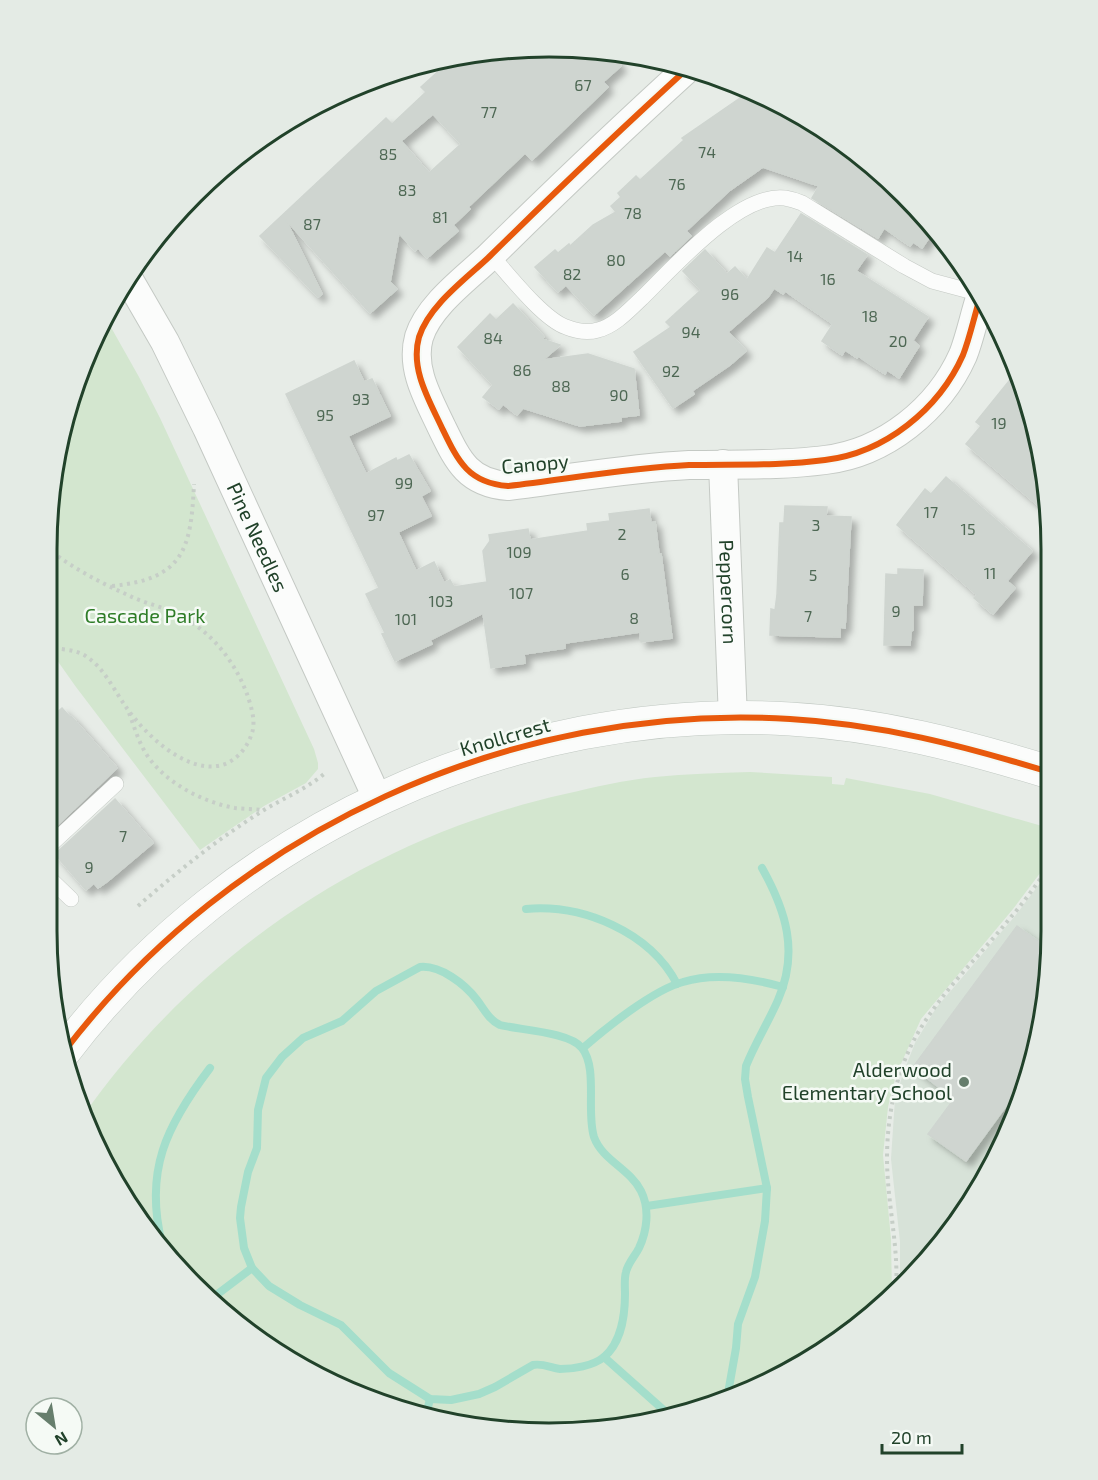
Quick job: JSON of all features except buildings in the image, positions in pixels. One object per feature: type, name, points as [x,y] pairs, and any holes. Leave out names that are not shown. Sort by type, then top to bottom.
[{"type":"street","name":"Canopy","points":[[680,75],[431,313],[417,348],[421,381],[457,459],[463,467],[487,483],[508,486],[653,468],[772,464],[837,458],[865,450],[898,433],[931,403],[955,370],[969,338],[977,307]]},
{"type":"street","name":"Pine Needles","points":[[133,287],[165,342],[207,428],[378,800]]},
{"type":"street","name":"Peppercorn","points":[[723,464],[733,719]]},
{"type":"street","name":"Knollcrest","points":[[70,1044],[126,981],[200,912],[276,856],[336,821],[378,800],[441,773],[541,742],[577,734],[684,720],[813,721],[910,734],[1041,769]]},
{"type":"lane","points":[[491,255],[546,313],[564,327],[580,331],[598,330],[633,307],[715,229],[741,209],[765,200],[783,198],[802,203],[932,281],[967,290]]},
{"type":"lane","points":[[57,839],[117,784]]},
{"type":"lane","points":[[57,886],[71,899]]},
{"type":"path","points":[[111,586],[131,585],[155,578],[178,559],[189,537],[194,484]]},
{"type":"path","points":[[57,554],[81,571],[131,597],[179,615],[201,629],[219,646],[231,661],[251,706],[253,731],[248,744],[230,762],[222,765],[209,767],[190,764],[180,759],[148,732],[128,710],[102,671],[86,656],[57,649]]},
{"type":"path","points":[[128,710],[145,751],[171,780],[211,801],[235,808],[264,810]]},
{"type":"path","points":[[138,906],[200,854],[264,810],[324,774]]},
{"type":"path","points":[[896,1280],[896,1237],[887,1159],[891,1115],[902,1067],[924,1023],[946,993],[1012,916],[1041,878]]},
{"type":"shaded area","name":"Alderwood Elementary School","points":[[1041,882],[1040,963],[1037,995],[1032,1027],[1015,1089],[1004,1119],[975,1177],[939,1231],[900,1276],[900,1242],[891,1159],[895,1099],[915,1043],[936,1008],[1015,916]]},
{"type":"green space","name":"Cascade Park","points":[[110,326],[160,418],[314,749],[318,769],[306,783],[264,806],[200,850],[57,660],[57,549],[61,485],[66,453],[83,391]]},
{"type":"green space","points":[[750,772],[832,777],[832,784],[844,785],[846,778],[930,794],[1041,826],[1041,872],[921,1019],[896,1075],[888,1107],[883,1155],[891,1239],[892,1284],[849,1321],[822,1340],[795,1357],[737,1386],[645,1414],[581,1422],[549,1423],[485,1419],[453,1414],[361,1386],[303,1357],[276,1340],[249,1321],[201,1279],[159,1231],[140,1204],[108,1149],[90,1107],[131,1055],[181,1001],[237,952],[296,909],[359,871],[425,839],[494,813],[565,794],[644,778]]},
{"type":"waterway","points":[[729,1389],[738,1324],[755,1277],[765,1221],[767,1188],[748,1097],[745,1079],[746,1066],[778,1000],[788,965],[787,932],[783,916],[778,900],[762,868]]},
{"type":"waterway","points":[[526,909],[570,911],[613,925],[650,950],[677,984]]},
{"type":"waterway","points":[[420,967],[444,972],[459,982],[496,1023],[567,1038],[582,1048],[590,1067],[594,1137],[603,1152],[636,1183],[646,1205],[646,1227],[642,1241],[625,1275],[621,1328],[610,1351],[589,1365],[560,1369],[533,1365],[479,1394],[451,1400],[430,1399],[389,1373],[341,1325],[300,1305],[269,1286],[252,1268],[244,1248],[240,1218],[248,1172],[257,1148],[258,1110],[266,1078],[282,1057],[303,1038],[342,1021],[376,991],[420,967]]},
{"type":"waterway","points":[[583,1048],[644,1001],[683,982],[708,977],[733,977],[783,987]]},
{"type":"waterway","points":[[160,1232],[156,1194],[163,1150],[181,1110],[210,1068]]},
{"type":"waterway","points":[[647,1206],[767,1188]]},
{"type":"waterway","points":[[217,1294],[252,1268]]},
{"type":"waterway","points":[[604,1357],[663,1409]]},
{"type":"waterway","points":[[428,1408],[430,1399]]},
{"type":"cycle path","points":[[680,75],[450,293],[424,325],[417,349],[422,384],[453,451],[474,475],[494,484],[508,486],[666,466],[791,463],[847,456],[889,438],[908,425],[940,393],[953,375],[963,355],[977,307]]},
{"type":"cycle path","points":[[70,1044],[131,974],[208,905],[294,845],[385,796],[482,759],[583,733],[686,719],[790,719],[889,731],[985,753],[1041,770]]},
{"type":"place","name":"Alderwood Elementary School","points":[[964,1082]]}]
